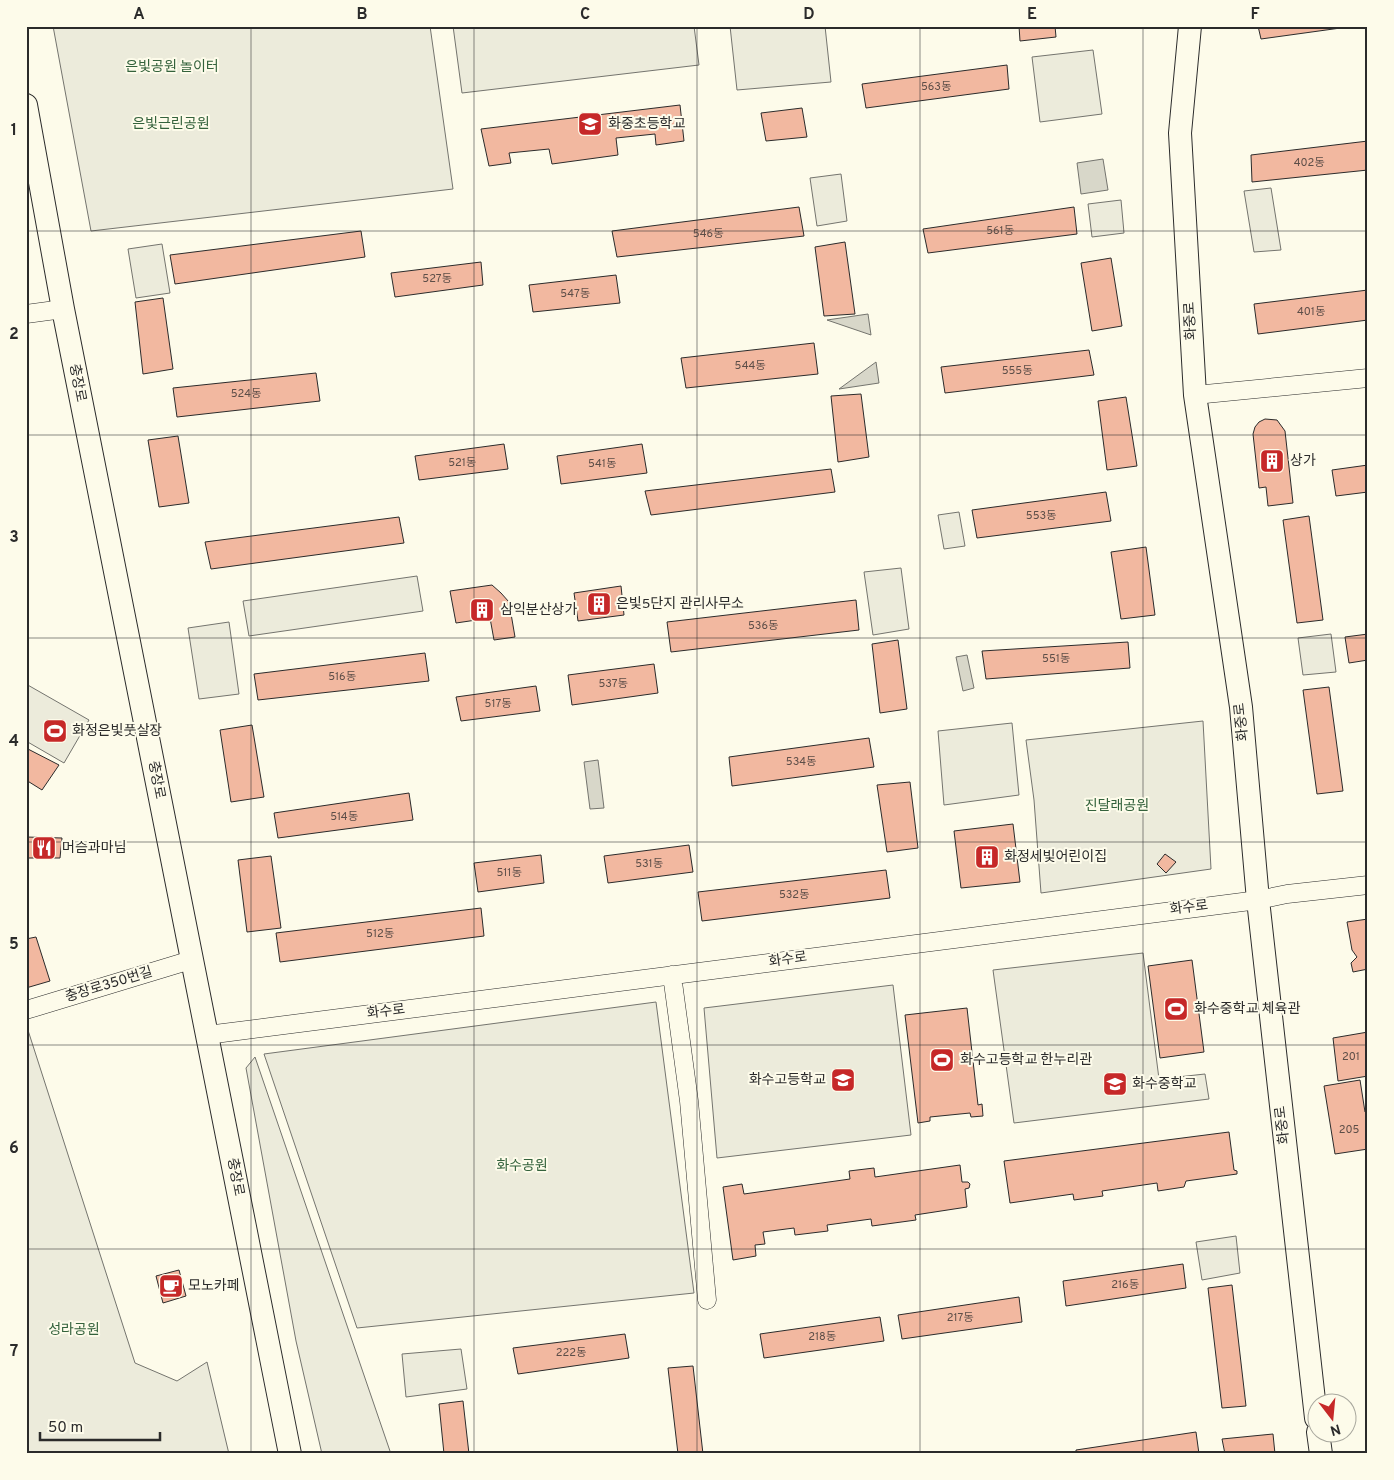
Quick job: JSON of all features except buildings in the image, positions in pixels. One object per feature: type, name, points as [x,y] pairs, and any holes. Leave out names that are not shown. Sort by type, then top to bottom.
[{"type":"main road","name":"화중로","points":[[1190,26],[1180,132],[1195,395],[1241,707],[1258,900],[1313,1392]]},
{"type":"main road","name":"충장로","points":[[26,105],[63,309],[290,1454]]},
{"type":"street","points":[[26,314],[63,309]]},
{"type":"street","points":[[1195,395],[1368,378]]},
{"type":"street","name":"화수로","points":[[207,1035],[1368,885]]},
{"type":"street","name":"충장로350번길","points":[[26,1010],[192,960]]},
{"type":"street","points":[[672,975],[689,1101],[707,1300]]},
{"type":"green space","name":"은빛근린공원","points":[[53,26],[430,26],[453,189],[91,231]]},
{"type":"green space","points":[[453,26],[694,26],[699,65],[462,93]]},
{"type":"green space","points":[[730,26],[825,26],[831,82],[737,90]]},
{"type":"green space","points":[[1093,50],[1102,114],[1040,122],[1032,57]]},
{"type":"green space","points":[[841,174],[847,221],[817,226],[810,178]]},
{"type":"green space","points":[[1271,188],[1281,250],[1254,252],[1244,191]]},
{"type":"green space","points":[[1121,200],[1124,233],[1092,237],[1088,204]]},
{"type":"green space","points":[[162,244],[170,293],[136,298],[128,249]]},
{"type":"green space","points":[[959,512],[965,546],[944,549],[938,515]]},
{"type":"green space","points":[[901,568],[909,629],[873,635],[864,572]]},
{"type":"green space","points":[[417,576],[423,611],[249,636],[243,601]]},
{"type":"green space","points":[[229,622],[239,694],[199,699],[188,628]]},
{"type":"green space","points":[[1331,634],[1336,672],[1303,675],[1298,638]]},
{"type":"green space","name":"화정은빛풋살장","points":[[26,684],[89,720],[64,763],[26,741]]},
{"type":"green space","name":"진달래공원","points":[[1203,721],[1211,869],[1041,893],[1034,800],[1026,740]]},
{"type":"green space","points":[[1012,723],[1019,795],[944,805],[938,731]]},
{"type":"green space","points":[[1143,953],[1159,1079],[1205,1074],[1209,1099],[1014,1123],[993,970]]},
{"type":"green space","points":[[893,985],[911,1135],[717,1158],[704,1008]]},
{"type":"green space","name":"화수공원","points":[[656,1002],[694,1293],[357,1328],[264,1054]]},
{"type":"green space","name":"성라공원","points":[[26,1024],[135,1363],[177,1381],[207,1362],[229,1454],[26,1454]]},
{"type":"green space","points":[[255,1057],[391,1454],[322,1454],[296,1341],[246,1068]]},
{"type":"green space","points":[[1236,1236],[1240,1273],[1202,1280],[1196,1242]]},
{"type":"green space","points":[[461,1349],[467,1389],[406,1397],[402,1354]]},
{"type":"shaded area","points":[[1103,159],[1108,190],[1081,194],[1077,163]]},
{"type":"shaded area","points":[[868,314],[871,335],[827,320]]},
{"type":"shaded area","points":[[876,362],[879,383],[839,389]]},
{"type":"shaded area","points":[[967,655],[974,688],[963,691],[956,657]]},
{"type":"shaded area","points":[[598,760],[604,808],[590,809],[584,762]]},
{"type":"place","name":"화중초등학교","points":[[590,124]]},
{"type":"place","name":"상가","points":[[1272,461]]},
{"type":"place","name":"은빛5단지 관리사무소","points":[[599,604]]},
{"type":"place","name":"삼익분산상가","points":[[482,610]]},
{"type":"place","name":"화정은빛풋살장","points":[[55,731]]},
{"type":"place","name":"머슴과마님","points":[[44,848]]},
{"type":"place","name":"화정세빛어린이집","points":[[987,857]]},
{"type":"place","name":"화수중학교 체육관","points":[[1176,1009]]},
{"type":"place","name":"화수고등학교 한누리관","points":[[942,1060]]},
{"type":"place","name":"화수고등학교","points":[[843,1080]]},
{"type":"place","name":"화수중학교","points":[[1115,1084]]},
{"type":"place","name":"모노카페","points":[[171,1286]]},
{"type":"park label","name":"은빛공원 놀이터","points":[[172,67]]}]
